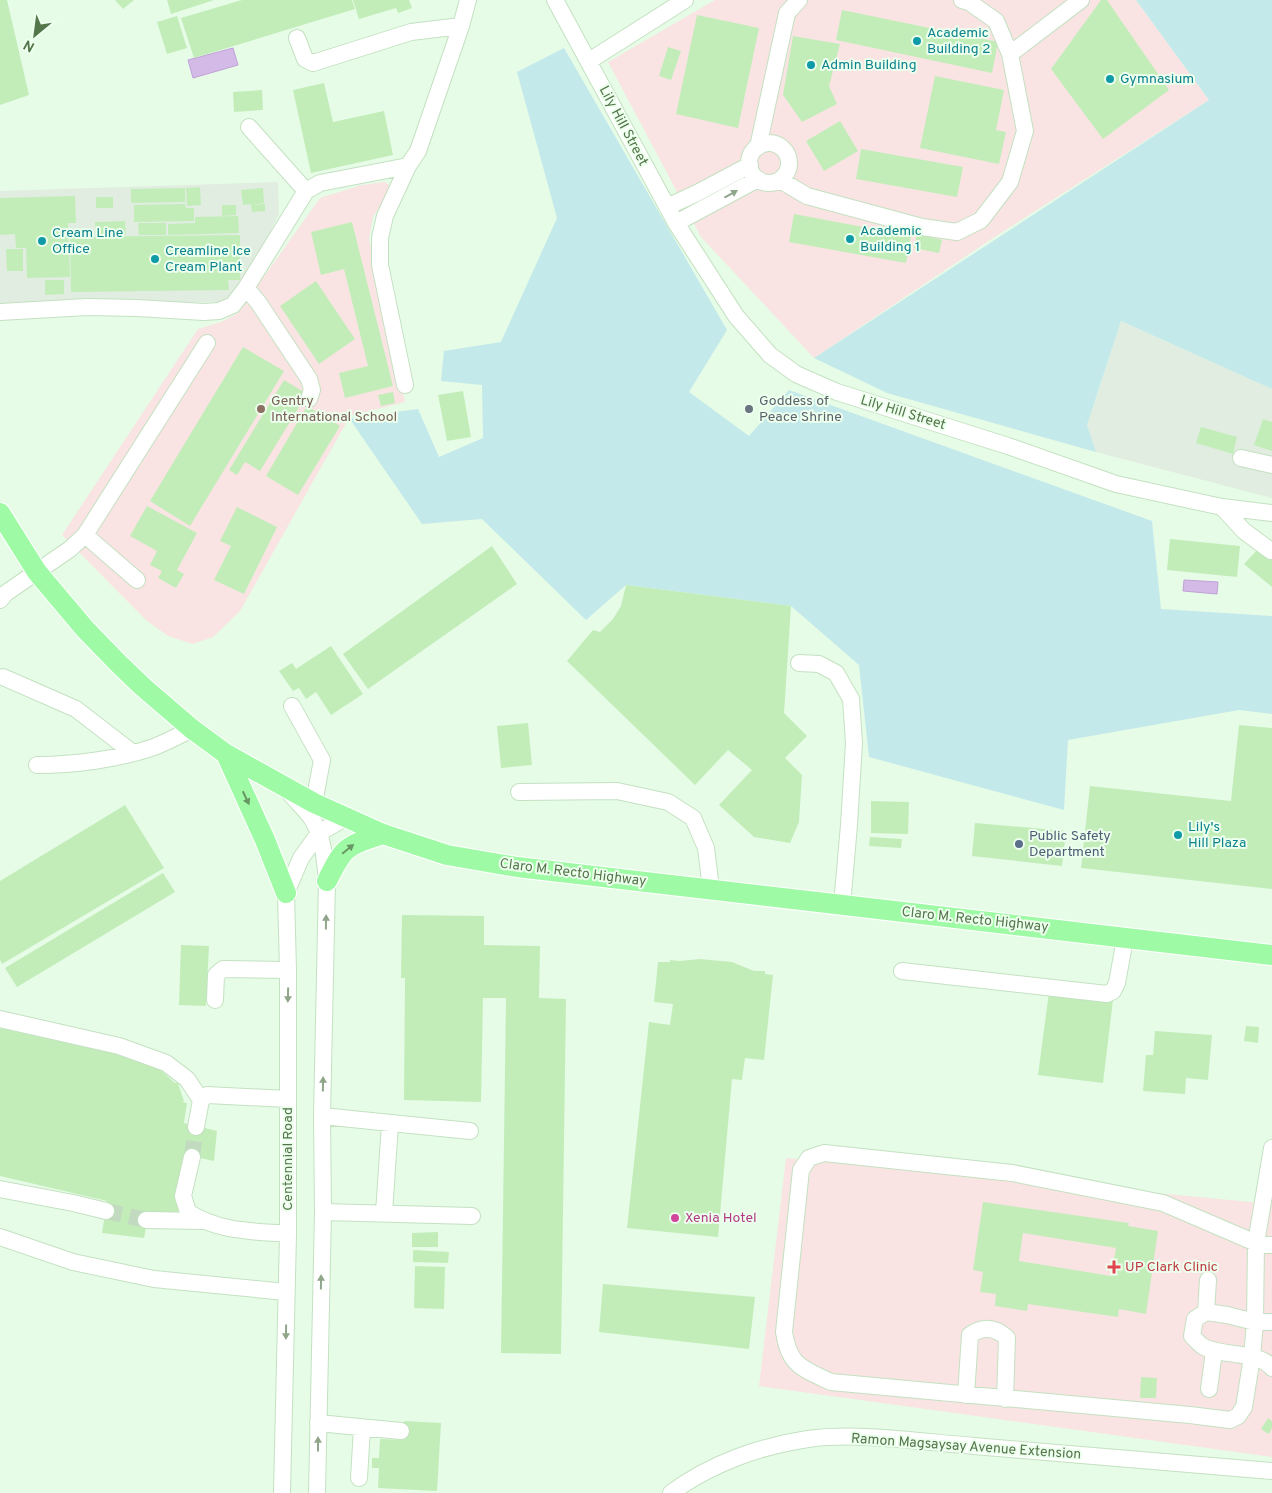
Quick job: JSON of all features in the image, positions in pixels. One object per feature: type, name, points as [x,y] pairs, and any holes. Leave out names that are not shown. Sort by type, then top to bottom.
[{"type":"main road","name":"Claro M. Recto Highway","points":[[0,513],[37,572],[85,629],[118,663],[192,729],[226,754],[286,788],[345,818],[383,834],[439,853],[469,860],[842,906],[1085,932],[1124,939],[1272,955]]},
{"type":"main road","points":[[226,754],[265,840],[286,894]]},
{"type":"main road","points":[[327,881],[338,858],[347,848],[357,842],[383,834]]},
{"type":"street","points":[[405,385],[380,265],[380,238],[385,216],[408,166],[418,152],[468,0]]},
{"type":"street","name":"Lily Hill Street","points":[[555,0],[676,223],[736,316],[770,355],[796,374],[837,392],[1008,446],[1116,484],[1222,507],[1272,512]]},
{"type":"street","points":[[589,61],[685,0]]},
{"type":"street","points":[[758,147],[787,13],[799,0]]},
{"type":"street","points":[[780,180],[808,196],[922,227],[957,232],[981,220],[1010,182],[1025,131],[1010,54],[996,21],[969,2],[962,0]]},
{"type":"street","points":[[1010,54],[1081,0]]},
{"type":"street","points":[[297,38],[305,59],[313,63],[411,32],[461,26]]},
{"type":"street","points":[[249,126],[306,191]]},
{"type":"street","points":[[764,144],[778,146],[788,156],[786,175],[780,180],[774,183],[767,183],[754,172],[753,152],[758,147],[764,144]]},
{"type":"street","points":[[1,309],[87,307],[219,311],[233,306],[306,191],[320,183],[408,166]]},
{"type":"street","points":[[667,207],[697,193],[754,172]]},
{"type":"street","points":[[676,223],[754,172]]},
{"type":"street","points":[[246,288],[297,358],[309,379],[312,390],[308,399]]},
{"type":"street","points":[[0,600],[6,593],[70,549],[85,535],[207,343]]},
{"type":"street","points":[[1241,458],[1272,466]]},
{"type":"street","points":[[1222,507],[1244,531],[1270,550]]},
{"type":"street","points":[[85,535],[137,580]]},
{"type":"street","points":[[799,663],[819,664],[836,673],[851,699],[854,742],[842,906]]},
{"type":"street","points":[[3,677],[76,709],[133,753]]},
{"type":"street","points":[[292,706],[322,760],[314,803]]},
{"type":"street","points":[[37,765],[64,765],[133,753],[156,746],[192,729]]},
{"type":"street","points":[[286,788],[310,817],[319,833],[327,881],[317,1493]]},
{"type":"street","points":[[519,792],[617,791],[668,802],[693,818],[706,848],[711,889]]},
{"type":"street","name":"Centennial Road","points":[[282,1493],[288,1234],[288,970],[286,894],[301,858],[319,833],[345,818]]},
{"type":"street","points":[[902,971],[1107,994],[1113,991],[1116,983],[1124,939]]},
{"type":"street","points":[[214,1000],[216,975],[223,970],[288,970]]},
{"type":"street","points":[[0,1019],[119,1046],[166,1063],[187,1079],[201,1100]]},
{"type":"street","points":[[196,1127],[201,1100],[208,1095],[288,1099]]},
{"type":"street","points":[[322,1116],[470,1131]]},
{"type":"street","points":[[384,1213],[390,1124]]},
{"type":"street","points":[[1272,1148],[1256,1243],[1255,1322],[1252,1357],[1244,1407],[1238,1416],[1230,1420],[831,1382],[811,1373],[793,1361],[786,1347],[784,1332],[801,1170],[809,1158],[824,1153],[1012,1173],[1163,1203],[1256,1243],[1272,1245]]},
{"type":"street","points":[[192,1157],[183,1196],[188,1212],[202,1221],[228,1229],[288,1234]]},
{"type":"street","points":[[0,1190],[106,1211]]},
{"type":"street","points":[[323,1212],[472,1216]]},
{"type":"street","points":[[146,1220],[202,1221]]},
{"type":"street","points":[[0,1237],[73,1262],[154,1279],[286,1292]]},
{"type":"street","points":[[1206,1312],[1208,1280]]},
{"type":"street","points":[[1272,1322],[1255,1322],[1206,1312],[1195,1319],[1192,1336],[1203,1347],[1214,1351],[1252,1357],[1268,1362],[1272,1368]]},
{"type":"street","points":[[966,1395],[970,1335],[978,1330],[989,1328],[1001,1332],[1007,1338],[1005,1399]]},
{"type":"street","points":[[1209,1389],[1214,1351]]},
{"type":"street","points":[[318,1423],[401,1431]]},
{"type":"street","points":[[359,1478],[362,1428]]},
{"type":"street","name":"Ramon Magsaysay Avenue Extension","points":[[671,1493],[707,1472],[754,1452],[785,1443],[810,1439],[836,1438],[916,1441],[1272,1471]]},
{"type":"shaded area","points":[[715,0],[1136,0],[1209,100],[993,238],[814,358],[701,237],[608,62]]},
{"type":"shaded area","points":[[1136,0],[1272,0],[1272,389],[1121,321],[1087,425],[1096,452],[887,393],[814,358],[1209,100]]},
{"type":"shaded area","points":[[233,48],[238,65],[193,78],[188,60]]},
{"type":"shaded area","points":[[564,48],[727,330],[689,392],[749,436],[789,390],[1152,521],[1161,609],[1272,616],[1272,714],[1239,710],[1068,740],[1064,810],[869,757],[859,665],[791,606],[626,585],[586,620],[482,519],[422,524],[349,418],[418,409],[439,457],[483,438],[482,385],[441,381],[444,351],[501,342],[557,218],[517,72]]},
{"type":"shaded area","points":[[278,182],[279,214],[247,277],[237,291],[225,302],[0,304],[0,191]]},
{"type":"shaded area","name":"Gentry International School","points":[[385,182],[392,187],[373,217],[369,239],[405,402],[350,416],[240,611],[213,637],[193,644],[168,636],[147,621],[62,535],[198,329],[221,322],[238,313],[320,198],[362,185]]},
{"type":"shaded area","points":[[1121,321],[1272,389],[1272,498],[1096,452],[1087,425]]},
{"type":"shaded area","points":[[1184,580],[1218,582],[1217,594],[1183,591]]},
{"type":"shaded area","points":[[786,1158],[1272,1204],[1272,1457],[759,1386]]},
{"type":"building","points":[[0,0],[7,0],[29,95],[0,105]]},
{"type":"building","points":[[115,0],[134,0],[123,9]]},
{"type":"building","points":[[167,0],[214,0],[171,14]]},
{"type":"building","points":[[242,0],[352,0],[355,9],[194,58],[181,18]]},
{"type":"building","points":[[353,0],[409,0],[412,8],[398,13],[396,8],[359,19]]},
{"type":"building","name":"Gymnasium","points":[[1101,0],[1107,0],[1169,90],[1103,139],[1051,69]]},
{"type":"building","name":"Academic Building 2","points":[[842,10],[998,42],[992,73],[836,40]]},
{"type":"building","points":[[697,15],[759,28],[738,128],[676,114]]},
{"type":"building","points":[[177,16],[187,48],[167,54],[157,22]]},
{"type":"building","name":"Admin Building","points":[[793,36],[840,44],[829,86],[837,104],[802,122],[783,95]]},
{"type":"building","points":[[668,47],[681,51],[671,80],[659,76]]},
{"type":"building","points":[[935,76],[1004,90],[996,130],[1006,132],[999,164],[920,148]]},
{"type":"building","points":[[324,83],[333,122],[384,111],[393,155],[311,173],[293,90]]},
{"type":"building","points":[[262,90],[263,110],[234,112],[233,92]]},
{"type":"building","points":[[840,121],[858,151],[824,171],[806,141]]},
{"type":"building","points":[[861,149],[963,167],[957,197],[856,179]]},
{"type":"building","points":[[200,187],[201,205],[187,206],[186,188]]},
{"type":"building","points":[[185,188],[185,202],[131,203],[131,189]]},
{"type":"building","points":[[263,188],[264,203],[253,205],[265,204],[265,211],[252,212],[251,204],[243,205],[241,190]]},
{"type":"building","name":"Cream Line Office","points":[[75,196],[76,223],[68,223],[70,277],[27,278],[26,248],[16,248],[15,234],[0,235],[0,198]]},
{"type":"building","points":[[96,197],[113,197],[113,208],[96,208]]},
{"type":"building","points":[[185,204],[186,208],[194,208],[194,221],[134,222],[134,205]]},
{"type":"building","points":[[222,205],[236,205],[236,215],[222,216]]},
{"type":"building","name":"Academic Building 1","points":[[794,214],[911,236],[906,263],[789,242]]},
{"type":"building","points":[[238,216],[239,233],[168,235],[168,224],[195,223],[195,217]]},
{"type":"building","points":[[125,221],[126,235],[96,235],[95,222]]},
{"type":"building","points":[[352,222],[393,386],[345,398],[339,373],[368,366],[344,269],[321,275],[311,232]]},
{"type":"building","points":[[138,223],[166,223],[166,235],[139,235]]},
{"type":"building","points":[[917,234],[942,240],[939,253],[914,248]]},
{"type":"building","name":"Creamline Ice Cream Plant","points":[[240,235],[240,280],[228,280],[229,290],[71,292],[70,237]]},
{"type":"building","points":[[6,249],[23,249],[23,271],[7,271]]},
{"type":"building","points":[[45,280],[64,280],[64,294],[45,295]]},
{"type":"building","points":[[316,281],[355,339],[319,364],[280,306]]},
{"type":"building","points":[[243,347],[284,371],[190,526],[150,501]]},
{"type":"building","points":[[284,380],[307,394],[260,471],[245,462],[237,475],[229,470]]},
{"type":"building","points":[[463,391],[471,437],[447,441],[438,395]]},
{"type":"building","points":[[393,392],[395,403],[381,406],[378,395]]},
{"type":"building","points":[[307,406],[340,426],[298,495],[266,476]]},
{"type":"building","points":[[1263,419],[1272,422],[1272,451],[1254,445]]},
{"type":"building","points":[[1201,427],[1237,437],[1233,454],[1196,443]]},
{"type":"building","points":[[147,506],[197,533],[177,570],[184,574],[176,588],[158,578],[162,571],[150,565],[157,551],[130,536]]},
{"type":"building","points":[[237,507],[277,527],[244,594],[214,580],[231,546],[220,541]]},
{"type":"building","points":[[1170,539],[1240,546],[1237,577],[1167,570]]},
{"type":"building","points":[[492,546],[517,584],[368,689],[343,654]]},
{"type":"building","points":[[1258,549],[1272,558],[1272,587],[1244,564]]},
{"type":"building","points":[[626,585],[791,606],[784,713],[807,736],[785,758],[802,775],[799,822],[790,843],[754,837],[719,805],[752,770],[728,750],[695,785],[567,661],[593,630],[600,632],[613,619],[621,606]]},
{"type":"building","points":[[331,646],[363,694],[331,715],[316,692],[306,699],[299,688],[293,691],[279,671],[292,663],[296,669]]},
{"type":"building","points":[[528,723],[532,765],[501,768],[497,726]]},
{"type":"building","name":"Lily's Hill Plaza","points":[[1239,725],[1272,728],[1272,889],[1081,868],[1090,786],[1231,801]]},
{"type":"building","points":[[871,801],[909,802],[908,834],[871,833]]},
{"type":"building","points":[[125,805],[164,868],[2,964],[0,960],[0,881]]},
{"type":"building","name":"Public Safety Department","points":[[975,823],[1066,831],[1062,866],[972,856]]},
{"type":"building","points":[[870,837],[902,839],[901,848],[869,846]]},
{"type":"building","points":[[163,873],[175,892],[17,987],[5,968]]},
{"type":"building","points":[[402,915],[484,916],[484,945],[540,946],[539,998],[566,999],[561,1354],[501,1353],[506,998],[483,998],[481,1102],[404,1100],[405,978],[401,978]]},
{"type":"building","points":[[181,945],[209,946],[206,1006],[179,1005]]},
{"type":"building","points":[[700,959],[732,962],[754,971],[765,971],[765,974],[773,975],[764,1060],[745,1058],[742,1080],[732,1079],[718,1237],[627,1228],[649,1022],[670,1025],[673,1004],[654,1002],[658,962]]},
{"type":"building","points":[[1049,992],[1113,1000],[1103,1083],[1038,1075]]},
{"type":"building","points":[[1246,1026],[1259,1027],[1258,1043],[1244,1041]]},
{"type":"building","points":[[0,1028],[144,1060],[157,1067],[175,1083],[178,1083],[184,1101],[182,1102],[187,1103],[184,1123],[217,1131],[214,1161],[186,1155],[177,1217],[149,1212],[144,1238],[102,1233],[107,1201],[0,1176]]},
{"type":"building","points":[[1155,1031],[1212,1035],[1208,1080],[1186,1078],[1185,1094],[1143,1091],[1146,1055],[1153,1055]]},
{"type":"building","points":[[983,1202],[1129,1223],[1128,1226],[1158,1231],[1146,1314],[1119,1309],[1118,1317],[1028,1304],[1027,1311],[995,1306],[996,1294],[980,1292],[983,1272],[973,1270]],"holes":[[[1023,1233],[1116,1248],[1111,1276],[1019,1261]]]},
{"type":"building","points":[[438,1232],[438,1247],[412,1247],[412,1233]]},
{"type":"building","points":[[413,1250],[449,1252],[448,1263],[413,1262]]},
{"type":"building","points":[[415,1266],[445,1267],[444,1309],[414,1308]]},
{"type":"building","points":[[603,1284],[755,1297],[749,1349],[599,1332]]},
{"type":"building","points":[[1141,1377],[1157,1378],[1156,1398],[1140,1398]]},
{"type":"building","points":[[1268,1418],[1272,1421],[1272,1428],[1269,1434],[1261,1429]]},
{"type":"building","points":[[404,1421],[441,1423],[437,1491],[378,1488],[379,1468],[372,1468],[372,1458],[379,1458],[380,1439],[403,1440]]},
{"type":"tunnel","points":[[192,1157],[196,1127]]},
{"type":"tunnel","points":[[106,1211],[146,1220]]},
{"type":"place","name":"Academic Building 2","points":[[917,41]]},
{"type":"place","name":"Admin Building","points":[[811,65]]},
{"type":"place","name":"Gymnasium","points":[[1110,79]]},
{"type":"place","name":"Academic Building 1","points":[[850,239]]},
{"type":"place","name":"Cream Line Office","points":[[42,241]]},
{"type":"place","name":"Creamline Ice Cream Plant","points":[[155,259]]},
{"type":"place","name":"Gentry International School","points":[[261,409]]},
{"type":"place","name":"Goddess of Peace Shrine","points":[[749,409]]},
{"type":"place","name":"Lily's Hill Plaza","points":[[1178,835]]},
{"type":"place","name":"Public Safety Department","points":[[1019,844]]},
{"type":"place","name":"Xenia Hotel","points":[[675,1218]]},
{"type":"place","name":"UP Clark Clinic","points":[[1114,1267]]}]
